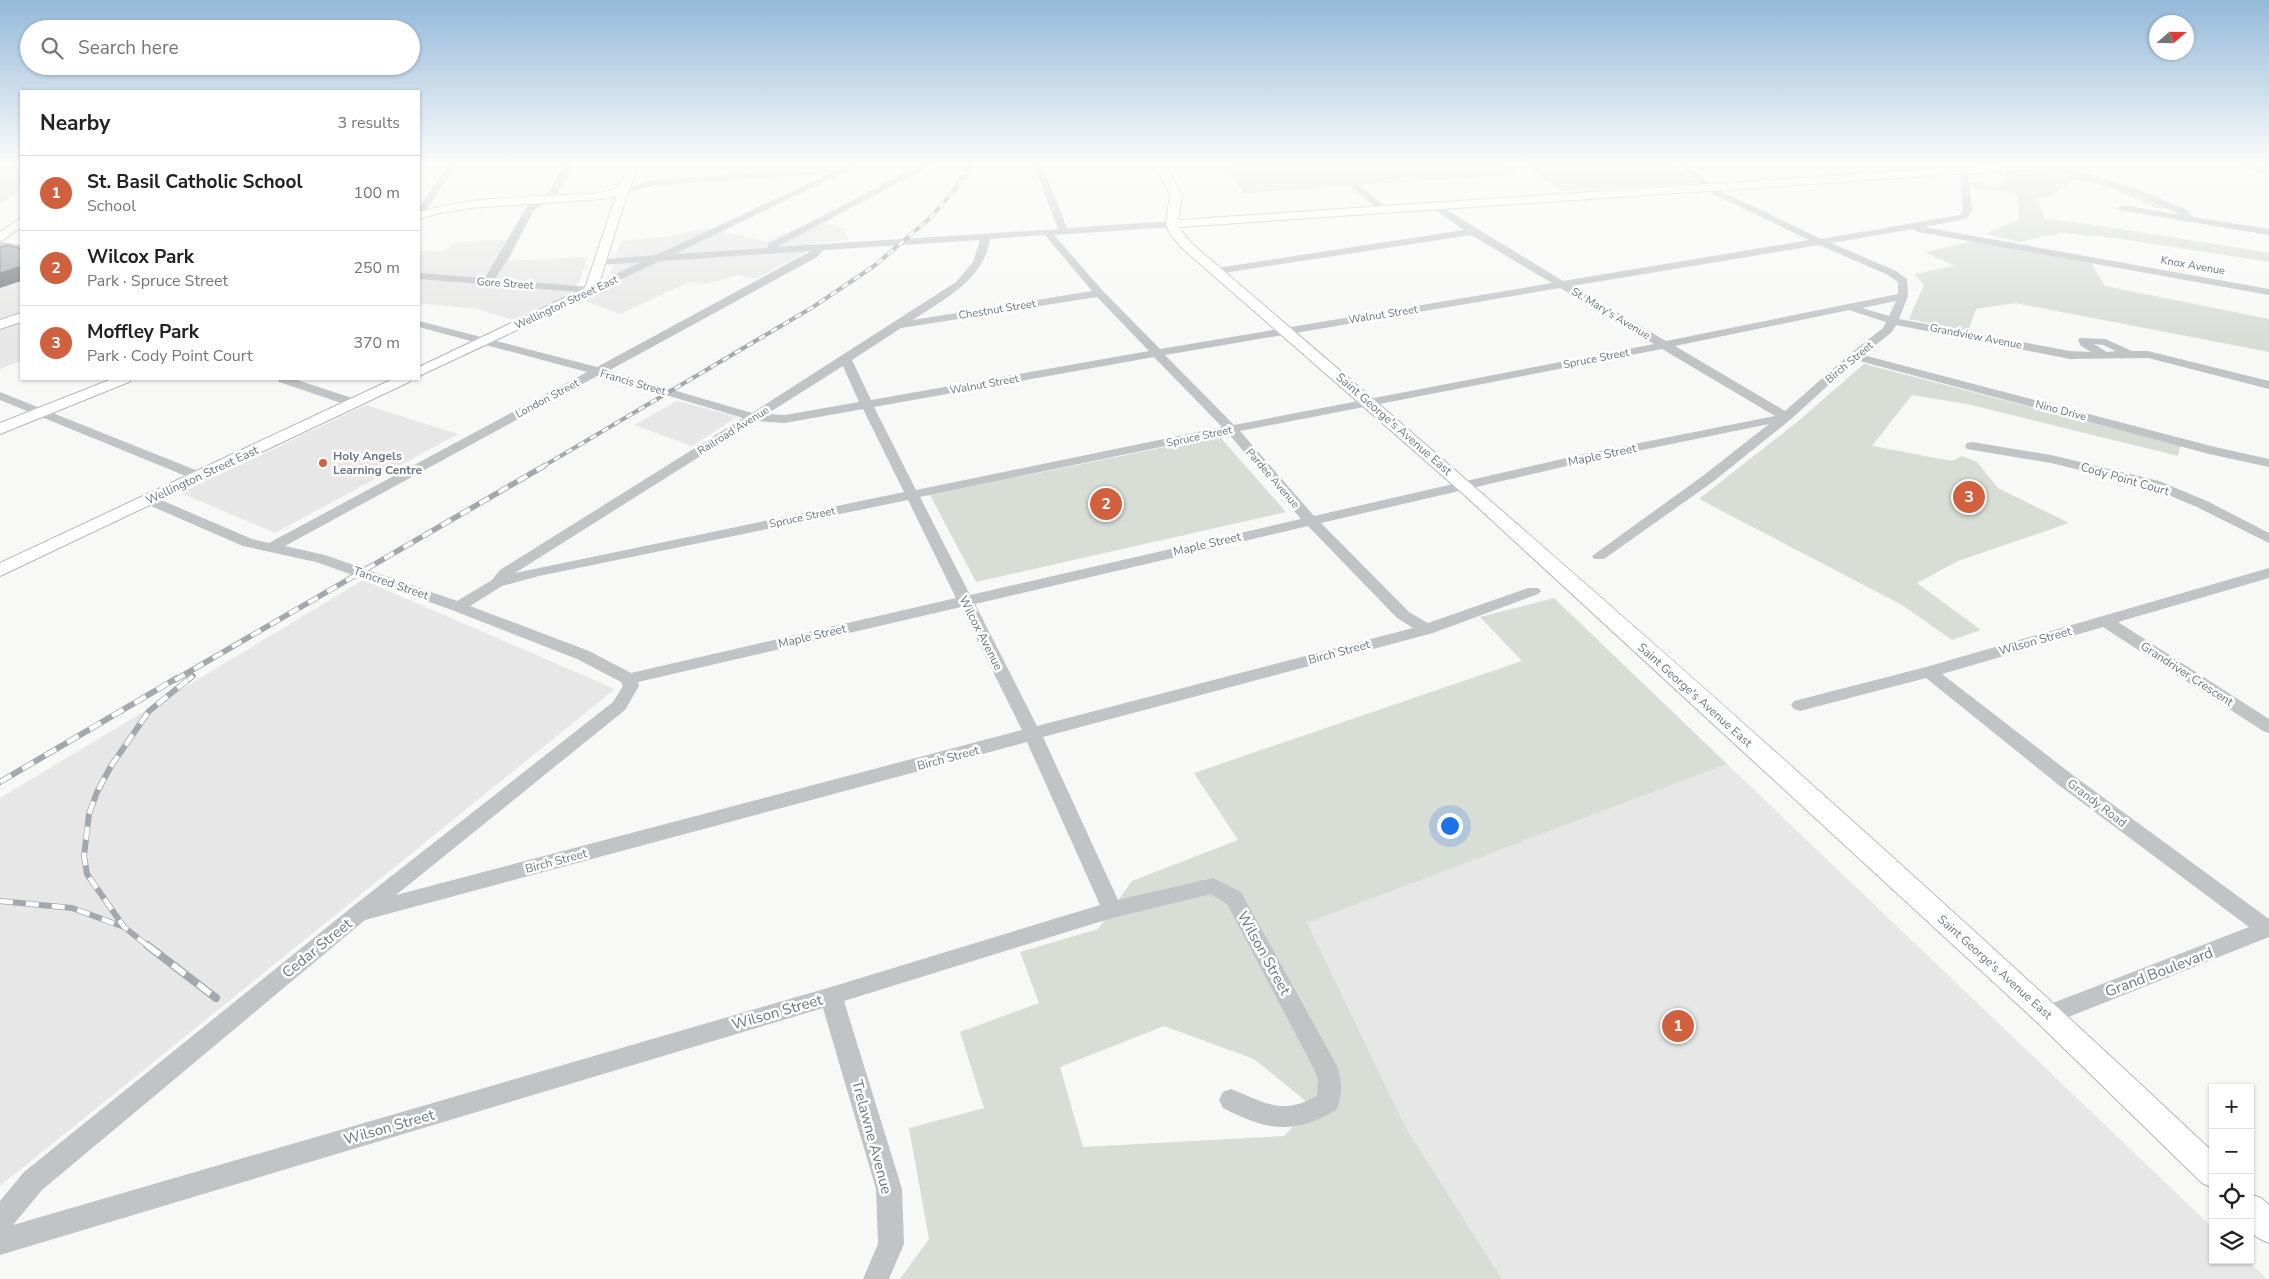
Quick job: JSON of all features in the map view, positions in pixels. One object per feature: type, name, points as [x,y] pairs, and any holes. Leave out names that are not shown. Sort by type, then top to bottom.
[{"type":"main road","points":[[591,290],[612,222]]},
{"type":"main road","points":[[1172,224],[1207,222]]},
{"type":"main road","points":[[0,238],[20,223]]},
{"type":"main road","name":"Saint George's Avenue East","points":[[1172,224],[1176,234],[1187,246],[1465,486],[2048,1015],[2209,1169]]},
{"type":"main road","name":"Wellington Street East","points":[[420,372],[591,290]]},
{"type":"main road","points":[[0,325],[20,317]]},
{"type":"main road","points":[[0,429],[121,380]]},
{"type":"main road","name":"Wellington Street East","points":[[0,570],[402,380]]},
{"type":"main road","points":[[2254,1213],[2269,1227]]},
{"type":"street","points":[[488,281],[505,255],[523,222]]},
{"type":"street","name":"Wellington Street East","points":[[591,290],[736,222]]},
{"type":"street","points":[[766,250],[820,222]]},
{"type":"street","points":[[1060,222],[1063,230]]},
{"type":"street","name":"St. Mary's Avenue","points":[[1458,222],[1786,417]]},
{"type":"street","points":[[1778,222],[1892,273],[1903,281],[1902,296]]},
{"type":"street","name":"Walnut Street","points":[[753,417],[785,420],[1284,330],[1934,222]]},
{"type":"street","points":[[2211,222],[2269,232]]},
{"type":"street","points":[[599,262],[1172,224]]},
{"type":"street","points":[[2248,228],[2269,224]]},
{"type":"street","name":"Knox Avenue","points":[[1906,227],[2269,292]]},
{"type":"street","name":"Pardee Avenue","points":[[1046,231],[1099,293],[1231,429],[1310,520],[1404,614],[1427,629]]},
{"type":"street","points":[[1217,271],[1473,232]]},
{"type":"street","name":"Railroad Avenue","points":[[458,607],[497,583],[505,573],[846,359],[960,284],[972,272],[984,250],[986,235]]},
{"type":"street","points":[[0,238],[20,239]]},
{"type":"street","points":[[0,245],[20,248]]},
{"type":"street","name":"London Street","points":[[271,548],[813,255],[822,246]]},
{"type":"street","name":"Gore Street","points":[[420,276],[591,290]]},
{"type":"street","name":"Chestnut Street","points":[[895,326],[1099,293]]},
{"type":"street","name":"Spruce Street","points":[[497,583],[537,572],[1368,401],[1664,345],[1902,296]]},
{"type":"street","name":"Birch Street","points":[[1598,556],[1709,478],[1786,417],[1854,356],[1888,330],[1894,320],[1902,296]]},
{"type":"street","name":"Grandview Avenue","points":[[1850,308],[1894,320],[2070,355],[2129,353],[2148,355],[2269,385]]},
{"type":"street","name":"Francis Street","points":[[420,324],[596,371],[753,417]]},
{"type":"street","name":"Grandview Avenue","points":[[2104,355],[2085,344],[2084,340],[2105,342],[2129,353]]},
{"type":"street","name":"Nino Drive","points":[[1854,356],[2214,451],[2269,463]]},
{"type":"street","name":"Wilcox Avenue","points":[[846,359],[867,405],[914,494],[965,601],[1033,735],[1112,910]]},
{"type":"street","points":[[286,380],[354,403]]},
{"type":"street","points":[[0,396],[43,411],[198,476]]},
{"type":"street","name":"Maple Street","points":[[629,679],[1310,520],[1584,458],[1786,417]]},
{"type":"street","name":"Cody Point Court","points":[[1972,446],[2051,459],[2154,484],[2202,504],[2269,539]]},
{"type":"street","name":"Tancred Street","points":[[148,500],[248,543],[320,558],[458,607],[583,655],[629,679]]},
{"type":"street","name":"Wilson Street","points":[[1800,705],[1929,672],[2269,573]]},
{"type":"street","name":"Birch Street","points":[[359,913],[1427,629],[1533,591]]},
{"type":"street","name":"Grandriver Crescent","points":[[2104,620],[2269,727]]},
{"type":"street","name":"Grandy Road","points":[[1929,672],[2068,781],[2268,929]]},
{"type":"street","name":"Cedar Street","points":[[0,1220],[33,1181],[359,913],[619,706],[631,686],[629,679]]},
{"type":"street","name":"Wilson Street","points":[[0,1242],[831,996],[1112,910],[1213,886],[1234,898],[1325,1066],[1330,1080],[1328,1102],[1310,1114],[1287,1119],[1255,1112],[1231,1100]]},
{"type":"street","name":"Grand Boulevard","points":[[2048,1015],[2268,929]]},
{"type":"street","name":"Trelawne Avenue","points":[[831,996],[889,1190],[891,1244],[876,1279]]},
{"type":"shaded area","points":[[812,222],[844,228],[848,240],[816,243],[801,255],[755,279],[738,275],[706,284],[689,282],[620,314],[585,301],[616,283],[610,273],[621,241],[674,236],[704,228],[767,241]]},
{"type":"shaded area","points":[[2015,222],[2066,222],[2269,253],[2269,262],[2116,238],[2060,233],[2020,242],[1985,234]]},
{"type":"shaded area","points":[[518,239],[509,261],[587,257],[580,281],[568,296],[512,320],[478,309],[425,304],[420,306],[420,251],[443,251],[456,242]]},
{"type":"shaded area","points":[[1975,241],[2091,263],[2105,286],[2269,319],[2269,352],[2015,303],[1976,309],[1968,331],[1909,319],[1924,285],[1914,274],[1955,266],[1925,252]]},
{"type":"shaded area","points":[[0,250],[20,253],[20,361],[0,369]]},
{"type":"shaded area","points":[[1864,364],[2180,446],[2178,456],[1967,404],[1912,395],[1872,446],[1952,461],[1962,456],[1977,462],[1998,488],[2069,523],[1958,561],[1917,583],[1981,630],[1952,640],[1902,605],[1699,499],[1796,423]]},
{"type":"shaded area","points":[[677,401],[737,417],[692,446],[634,425]]},
{"type":"shaded area","name":"Holy Angels Learning Centre","points":[[366,405],[458,434],[275,533],[181,493]]},
{"type":"shaded area","points":[[1219,436],[1286,512],[976,582],[930,495]]},
{"type":"shaded area","points":[[363,580],[615,689],[0,1186],[0,798]]},
{"type":"shaded area","points":[[1554,598],[1727,764],[1307,923],[1406,1128],[1502,1279],[900,1279],[929,1239],[909,1128],[984,1108],[960,1032],[1039,1003],[1020,952],[1098,929],[1132,881],[1238,840],[1194,773],[1522,661],[1480,617]],"holes":[[[1164,1026],[1254,1059],[1313,1107],[1284,1136],[1083,1147],[1060,1067]]]},
{"type":"shaded area","points":[[1727,764],[2209,1224],[2209,1264],[2251,1264],[2267,1279],[1502,1279],[1406,1128],[1306,923]]},
{"type":"building","points":[[8,245],[20,249],[20,266],[0,273],[0,247]]},
{"type":"railway","points":[[542,467],[813,307],[874,266],[926,222]]},
{"type":"railway","points":[[175,680],[544,466]]},
{"type":"railway","points":[[188,680],[193,676]]},
{"type":"railway","points":[[0,782],[177,678]]},
{"type":"railway","points":[[124,927],[87,874],[84,856],[89,814],[97,792],[111,766],[149,711],[190,678]]},
{"type":"railway","points":[[0,901],[72,908],[124,927]]},
{"type":"railway","points":[[124,927],[148,946]]},
{"type":"railway","points":[[147,945],[216,998]]},
{"type":"place","name":"Holy Angels Learning Centre","points":[[323,463]]},
{"type":"place","name":"Moffley Park","points":[[1969,497]]},
{"type":"place","name":"Wilcox Park","points":[[1106,504]]},
{"type":"place","name":"St. Basil Catholic School","points":[[1678,1026]]}]
